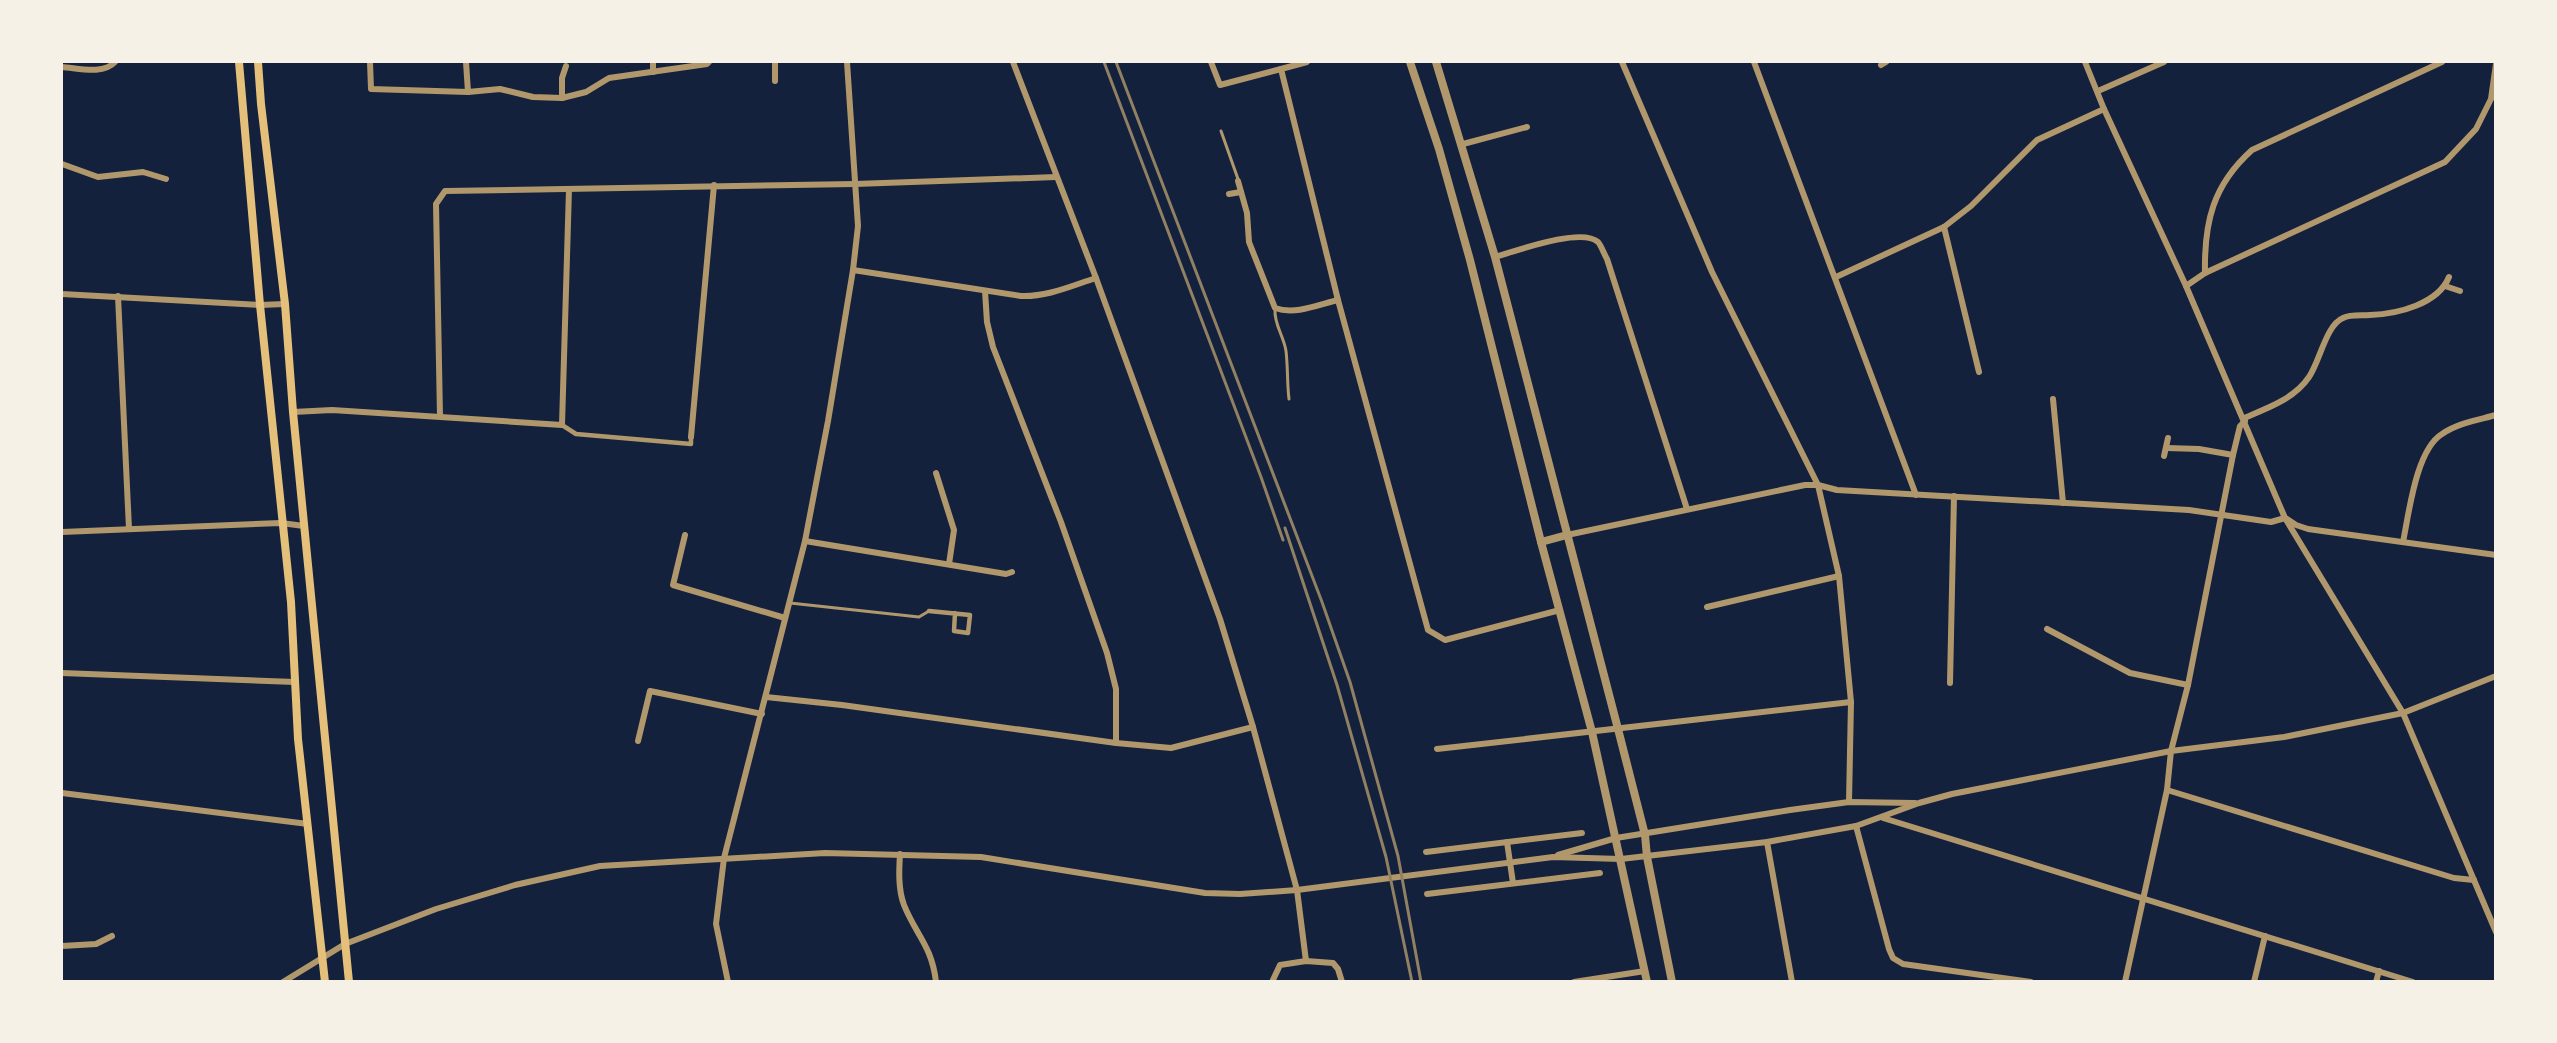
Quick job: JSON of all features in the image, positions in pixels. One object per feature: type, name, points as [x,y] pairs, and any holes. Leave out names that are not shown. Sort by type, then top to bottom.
[{"type":"main road","points":[[239,62],[281,523],[291,602],[298,739],[325,981]]},
{"type":"main road","points":[[258,62],[285,303],[293,412],[349,981]]},
{"type":"street","points":[[62,67],[100,70],[115,62]]},
{"type":"street","points":[[370,62],[371,89],[468,92],[500,89],[533,97],[562,98],[586,92],[609,78],[709,62]]},
{"type":"street","points":[[466,62],[468,92]]},
{"type":"street","points":[[653,62],[653,72]]},
{"type":"street","points":[[775,62],[775,81]]},
{"type":"street","points":[[728,981],[716,924],[724,858],[804,541],[828,421],[853,270],[858,226],[846,62]]},
{"type":"street","points":[[1013,62],[1096,278],[1212,597],[1253,727],[1297,890],[1306,961]]},
{"type":"street","points":[[1211,62],[1220,85],[1307,62]]},
{"type":"street","points":[[1410,62],[1439,149],[1470,260],[1541,542],[1592,732],[1647,981]]},
{"type":"street","points":[[1436,62],[1463,144],[1495,257],[1618,729],[1645,835],[1647,856],[1672,981]]},
{"type":"street","points":[[1622,62],[1712,272],[1818,485],[1839,576],[1851,702],[1850,802]]},
{"type":"street","points":[[1754,62],[1916,495]]},
{"type":"street","points":[[2085,62],[2104,109],[2245,419],[2285,518],[2403,713],[2496,932]]},
{"type":"street","points":[[2098,91],[2164,62]]},
{"type":"street","points":[[2205,273],[2204,243],[2212,207],[2230,173],[2252,150],[2442,62]]},
{"type":"street","points":[[2186,286],[2205,273],[2445,162],[2476,129],[2491,99],[2496,64]]},
{"type":"street","points":[[562,98],[562,78],[566,66]]},
{"type":"street","points":[[1281,69],[1338,300],[1428,630],[1445,640],[1560,610]]},
{"type":"street","points":[[1836,277],[1944,227],[1971,206],[2037,140],[2104,109]]},
{"type":"street","points":[[1463,144],[1527,127]]},
{"type":"street","points":[[62,164],[98,177],[143,172],[166,179]]},
{"type":"street","points":[[440,416],[436,204],[445,191],[855,184],[1056,177]]},
{"type":"street","points":[[1238,181],[1247,213],[1249,242],[1275,308],[1285,311],[1294,310],[1338,300]]},
{"type":"street","points":[[293,412],[332,410],[562,425],[576,434],[691,444],[714,185]]},
{"type":"street","points":[[562,425],[569,189]]},
{"type":"street","points":[[1229,194],[1241,192]]},
{"type":"street","points":[[1944,227],[1979,372]]},
{"type":"street","points":[[1495,257],[1566,238],[1585,237],[1598,242],[1606,259],[1687,509]]},
{"type":"street","points":[[853,270],[1036,297],[1096,278]]},
{"type":"street","points":[[2125,981],[2167,790],[2171,751],[2188,685],[2240,426],[2245,419],[2292,395],[2309,378],[2330,330],[2343,318],[2381,314],[2407,308],[2433,298],[2445,286],[2449,277]]},
{"type":"street","points":[[2445,286],[2460,291]]},
{"type":"street","points":[[985,291],[987,321],[993,347],[1061,522],[1107,653],[1116,689],[1116,743]]},
{"type":"street","points":[[62,294],[260,304],[285,303]]},
{"type":"street","points":[[118,296],[129,529]]},
{"type":"street","points":[[2053,399],[2063,502]]},
{"type":"street","points":[[2403,542],[2419,473],[2431,443],[2455,427],[2496,415]]},
{"type":"street","points":[[2164,456],[2168,438]]},
{"type":"street","points":[[2167,448],[2199,449],[2234,455]]},
{"type":"street","points":[[936,473],[954,530],[949,564]]},
{"type":"street","points":[[1541,542],[1687,509],[1805,485],[1818,485],[1837,490],[2189,510],[2271,522],[2285,518],[2308,529],[2496,555]]},
{"type":"street","points":[[1950,683],[1954,496]]},
{"type":"street","points":[[62,532],[281,523],[304,526]]},
{"type":"street","points":[[685,535],[673,585],[785,618]]},
{"type":"street","points":[[804,541],[1006,574],[1012,572]]},
{"type":"street","points":[[1707,607],[1839,576]]},
{"type":"street","points":[[929,610],[970,615],[968,633],[954,631],[955,614]]},
{"type":"street","points":[[2047,629],[2130,673],[2188,685]]},
{"type":"street","points":[[62,673],[295,682]]},
{"type":"street","points":[[283,981],[345,944],[436,909],[515,885],[600,866],[825,853],[981,857],[1205,893],[1249,893],[1297,890],[1553,857],[1621,859],[1767,842],[1856,826],[1918,803],[1952,794],[2171,751],[2284,737],[2403,713],[2496,676]]},
{"type":"street","points":[[638,741],[650,690],[762,714]]},
{"type":"street","points":[[766,697],[842,705],[1116,743],[1171,748],[1253,727]]},
{"type":"street","points":[[1437,750],[1851,702]]},
{"type":"street","points":[[2167,790],[2454,878],[2474,880]]},
{"type":"street","points":[[62,793],[308,824]]},
{"type":"street","points":[[1553,857],[1616,838],[1850,802],[1918,803]]},
{"type":"street","points":[[1882,818],[2413,981]]},
{"type":"street","points":[[1856,826],[1893,958],[1903,964],[2031,981]]},
{"type":"street","points":[[1426,852],[1582,833]]},
{"type":"street","points":[[1507,842],[1513,883]]},
{"type":"street","points":[[1767,842],[1792,981]]},
{"type":"street","points":[[900,854],[901,891],[904,905],[928,946],[934,962],[936,981]]},
{"type":"street","points":[[1587,858],[1588,874]]},
{"type":"street","points":[[1427,894],[1600,873]]},
{"type":"street","points":[[62,946],[96,944],[112,936]]},
{"type":"street","points":[[2254,981],[2265,936]]},
{"type":"street","points":[[1272,981],[1280,965],[1306,961],[1333,963],[1342,981]]},
{"type":"street","points":[[1574,981],[1645,971]]},
{"type":"street","points":[[2376,981],[2379,971]]},
{"type":"lane","points":[[1221,131],[1238,181]]},
{"type":"lane","points":[[1275,308],[1275,316],[1286,352],[1289,399]]},
{"type":"lane","points":[[789,603],[919,617],[929,610]]},
{"type":"railway","points":[[1104,62],[1283,540]]},
{"type":"railway","points":[[1116,62],[1322,602],[1350,682],[1398,856],[1421,982]]},
{"type":"railway","points":[[1285,528],[1337,685],[1386,857],[1412,982]]}]
